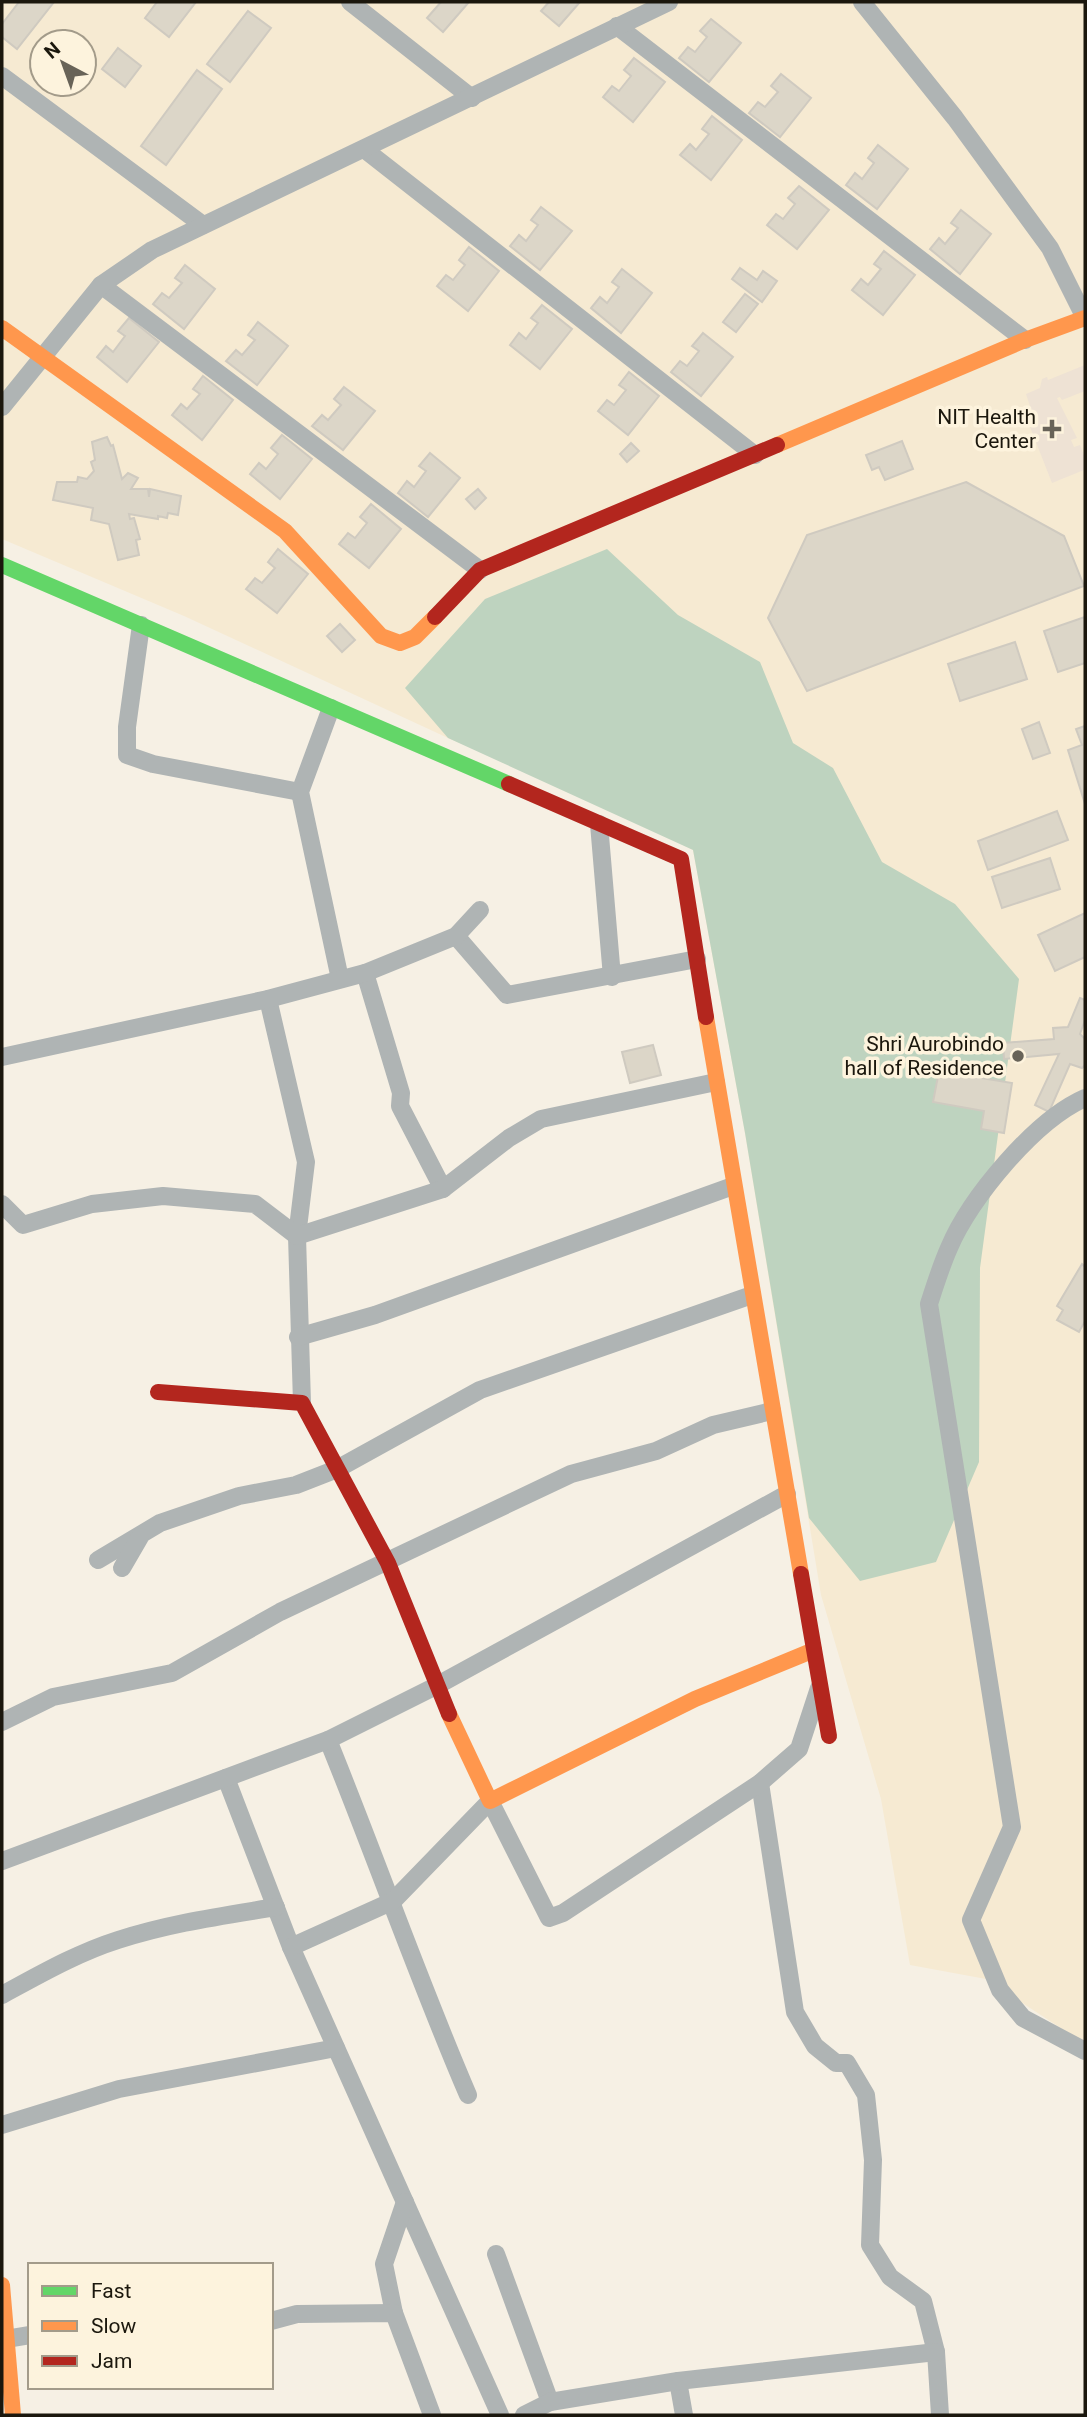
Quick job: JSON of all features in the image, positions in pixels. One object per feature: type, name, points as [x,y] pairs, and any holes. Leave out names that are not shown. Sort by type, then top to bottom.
[{"type":"street","points":[[350,2],[472,97]]},
{"type":"street","points":[[2,407],[101,285],[152,250],[669,2]]},
{"type":"street","points":[[2,328],[285,531],[381,636],[400,643],[415,637],[480,570],[1025,340],[1085,318],[1050,248],[955,118],[862,2]]},
{"type":"street","points":[[617,26],[1025,340]]},
{"type":"street","points":[[2,76],[204,225]]},
{"type":"street","points":[[363,149],[755,455]]},
{"type":"street","points":[[101,285],[480,570]]},
{"type":"street","points":[[2,565],[681,859],[733,1186],[829,1736]]},
{"type":"street","points":[[141,625],[127,727],[127,755],[153,764],[300,792]]},
{"type":"street","points":[[331,708],[300,792],[340,979]]},
{"type":"street","points":[[598,824],[612,977]]},
{"type":"street","points":[[2,1057],[268,999],[365,972],[456,936],[480,910]]},
{"type":"street","points":[[456,936],[507,995],[697,960]]},
{"type":"street","points":[[365,972],[401,1093],[400,1106],[443,1189]]},
{"type":"street","points":[[268,999],[306,1162],[297,1236],[302,1403],[388,1563],[436,1686],[549,1918],[563,1913],[760,1783],[799,1749],[820,1684]]},
{"type":"street","points":[[297,1236],[443,1189],[509,1138],[541,1119],[716,1082]]},
{"type":"street","points":[[1085,1098],[1032,1134],[991,1180],[949,1246],[929,1304],[1012,1827],[971,1920],[1000,1990],[1024,2018],[1085,2052]]},
{"type":"street","points":[[299,1337],[375,1315],[733,1186]]},
{"type":"street","points":[[2,1204],[23,1225],[92,1204],[163,1196],[255,1204],[297,1236]]},
{"type":"street","points":[[98,1560],[160,1523],[239,1496],[296,1485],[337,1469],[480,1390],[752,1295]]},
{"type":"street","points":[[158,1392],[302,1403]]},
{"type":"street","points":[[2,1722],[53,1696],[172,1673],[280,1612],[571,1474],[656,1451],[713,1425],[772,1411]]},
{"type":"street","points":[[2,1861],[328,1740],[436,1686],[787,1494]]},
{"type":"street","points":[[122,1568],[141,1534]]},
{"type":"street","points":[[291,1947],[393,1901],[490,1801],[695,1699],[814,1650]]},
{"type":"street","points":[[328,1740],[393,1901],[434,2016],[468,2095]]},
{"type":"street","points":[[226,1778],[291,1947],[500,2415]]},
{"type":"street","points":[[760,1783],[795,2012],[815,2046],[836,2063],[847,2063],[866,2095],[873,2160],[870,2245],[890,2277],[923,2301],[936,2352],[940,2415]]},
{"type":"street","points":[[2,1995],[63,1962],[116,1940],[179,1923],[276,1907]]},
{"type":"street","points":[[2,2125],[119,2089],[336,2048]]},
{"type":"street","points":[[405,2202],[384,2264],[394,2314],[432,2415]]},
{"type":"street","points":[[496,2254],[550,2402]]},
{"type":"street","points":[[2,2285],[13,2415]]},
{"type":"street","points":[[273,2320],[297,2314],[394,2314]]},
{"type":"street","points":[[6,2339],[28,2335]]},
{"type":"street","points":[[524,2415],[550,2402],[678,2381],[936,2352]]},
{"type":"street","points":[[678,2381],[684,2415]]},
{"type":"shaded area","points":[[2,2],[1085,2],[1085,2044],[986,1979],[910,1965],[881,1799],[821,1595],[745,1133],[693,850],[577,792],[448,738],[184,616],[2,539]]},
{"type":"shaded area","name":"NIT Health Center","points":[[1085,365],[1085,391],[1062,400],[1057,398],[1077,438],[1071,440],[1074,447],[1080,445],[1085,458],[1084,470],[1052,483],[1023,409],[1030,406],[1026,394],[1040,388],[1042,379],[1047,377],[1048,380]]},
{"type":"green space","points":[[607,549],[678,615],[760,662],[793,743],[833,768],[882,862],[955,904],[1019,979],[980,1268],[979,1462],[936,1562],[860,1581],[809,1518],[745,1133],[693,850],[448,738],[405,688],[485,599]]},
{"type":"building","points":[[19,2],[54,2],[34,28],[28,28],[28,35],[17,49],[2,37],[2,24]]},
{"type":"building","points":[[157,2],[196,2],[169,37],[145,18]]},
{"type":"building","points":[[441,2],[469,2],[443,32],[427,18]]},
{"type":"building","points":[[549,2],[580,2],[559,26],[541,11]]},
{"type":"building","points":[[248,11],[271,28],[230,82],[207,64]]},
{"type":"building","points":[[711,19],[741,43],[709,82],[679,58],[688,47],[695,52],[707,37],[700,31]]},
{"type":"building","points":[[118,48],[141,66],[125,87],[102,69]]},
{"type":"building","points":[[634,58],[665,82],[633,122],[603,97],[612,86],[619,91],[631,76],[624,70]]},
{"type":"building","points":[[197,70],[222,89],[166,165],[141,146]]},
{"type":"building","points":[[781,74],[811,98],[780,137],[749,113],[758,102],[765,107],[778,92],[771,86]]},
{"type":"building","points":[[712,116],[742,140],[711,180],[680,155],[690,144],[696,150],[709,134],[702,129]]},
{"type":"building","points":[[878,145],[908,169],[877,209],[846,185],[855,173],[862,179],[874,163],[868,158]]},
{"type":"building","points":[[799,186],[829,210],[797,249],[767,225],[776,214],[783,219],[795,204],[788,198]]},
{"type":"building","points":[[541,207],[572,231],[540,270],[510,246],[519,235],[526,241],[538,225],[531,220]]},
{"type":"building","points":[[961,210],[991,234],[960,274],[930,249],[939,238],[945,244],[958,228],[951,223]]},
{"type":"building","points":[[469,247],[499,271],[468,311],[437,286],[446,275],[453,280],[465,265],[459,260]]},
{"type":"building","points":[[884,251],[915,275],[883,315],[852,290],[861,279],[868,285],[881,269],[874,264]]},
{"type":"building","points":[[185,265],[215,289],[184,329],[153,304],[162,293],[169,298],[182,283],[175,278]]},
{"type":"building","points":[[740,268],[757,280],[763,271],[777,281],[762,302],[732,279]]},
{"type":"building","points":[[622,269],[652,293],[621,333],[591,308],[600,297],[607,303],[619,287],[612,282]]},
{"type":"building","points":[[745,294],[758,304],[736,332],[723,322]]},
{"type":"building","points":[[542,305],[572,329],[540,369],[510,345],[519,333],[526,339],[538,323],[531,318]]},
{"type":"building","points":[[129,318],[159,342],[127,382],[97,357],[106,346],[113,352],[125,336],[118,331]]},
{"type":"building","points":[[258,322],[288,346],[257,385],[226,361],[236,350],[242,355],[255,340],[248,335]]},
{"type":"building","points":[[703,333],[733,357],[701,396],[671,372],[680,361],[687,366],[699,351],[692,346]]},
{"type":"building","points":[[629,372],[659,396],[628,435],[598,411],[607,400],[614,405],[626,390],[619,385]]},
{"type":"building","points":[[203,376],[233,400],[202,440],[172,415],[181,404],[187,409],[200,394],[193,389]]},
{"type":"building","points":[[344,387],[375,411],[343,450],[312,426],[322,415],[328,420],[341,405],[334,399]]},
{"type":"building","points":[[282,435],[312,459],[280,499],[250,474],[259,463],[266,469],[278,454],[271,448]]},
{"type":"building","points":[[107,437],[111,446],[113,445],[122,479],[128,473],[138,478],[131,489],[148,489],[149,497],[150,489],[181,496],[178,515],[168,513],[167,518],[158,516],[158,519],[129,514],[130,519],[134,518],[140,539],[136,540],[139,555],[118,560],[109,524],[91,520],[93,508],[53,500],[57,482],[77,482],[78,477],[87,479],[94,471],[91,462],[95,460],[92,442]]},
{"type":"building","points":[[902,441],[913,469],[885,480],[879,467],[872,470],[866,455]]},
{"type":"building","points":[[631,443],[639,451],[627,462],[620,454]]},
{"type":"building","points":[[430,453],[460,478],[428,517],[398,493],[407,481],[414,487],[426,471],[419,466]]},
{"type":"building","points":[[966,482],[1064,536],[1084,586],[807,691],[768,618],[807,535]]},
{"type":"building","points":[[478,489],[486,498],[475,509],[466,499]]},
{"type":"building","points":[[371,504],[401,529],[369,568],[339,544],[348,533],[355,538],[367,523],[360,517]]},
{"type":"building","points":[[278,549],[308,574],[277,613],[246,589],[255,578],[262,583],[275,568],[268,562]]},
{"type":"building","points":[[1085,617],[1085,663],[1058,672],[1044,631]]},
{"type":"building","points":[[340,624],[355,640],[342,652],[327,636]]},
{"type":"building","points":[[1015,642],[1027,679],[960,701],[948,664]]},
{"type":"building","points":[[1039,722],[1050,753],[1033,759],[1022,729]]},
{"type":"building","points":[[1085,726],[1085,804],[1068,750],[1082,745],[1076,729]]},
{"type":"building","points":[[1057,811],[1068,840],[988,870],[978,841]]},
{"type":"building","points":[[1050,858],[1060,889],[1002,908],[992,877]]},
{"type":"building","points":[[1085,913],[1085,957],[1055,971],[1038,935]]},
{"type":"building","name":"Shri Aurobindo hall of Residence","points":[[1080,998],[1085,1000],[1085,1020],[1080,1034],[1085,1039],[1085,1065],[1082,1068],[1070,1064],[1049,1112],[1035,1105],[1059,1054],[1004,1059],[1003,1043],[1054,1039],[1053,1028],[1068,1027]]},
{"type":"building","points":[[653,1045],[661,1075],[630,1083],[622,1052]]},
{"type":"building","points":[[939,1071],[1012,1083],[1004,1133],[981,1129],[984,1111],[933,1102]]},
{"type":"building","points":[[1082,1264],[1085,1267],[1085,1321],[1079,1332],[1057,1320],[1063,1310],[1057,1306]]},
{"type":"traffic: fast","points":[[2,565],[509,784]]},
{"type":"traffic: slow","points":[[777,445],[1025,340],[1085,318]]},
{"type":"traffic: slow","points":[[2,328],[285,531],[381,636],[400,643],[415,637],[435,617]]},
{"type":"traffic: slow","points":[[706,1017],[801,1574]]},
{"type":"traffic: slow","points":[[449,1714],[490,1801],[695,1699],[814,1650]]},
{"type":"traffic: slow","points":[[2,2285],[13,2415]]},
{"type":"traffic: jam","points":[[435,617],[480,570],[777,445]]},
{"type":"traffic: jam","points":[[509,784],[681,859],[706,1017]]},
{"type":"traffic: jam","points":[[158,1392],[302,1403],[388,1563],[449,1714]]},
{"type":"traffic: jam","points":[[801,1574],[829,1736]]},
{"type":"place","name":"NIT Health Center","points":[[1052,429]]},
{"type":"place","name":"Shri Aurobindo hall of Residence","points":[[1018,1056]]}]
